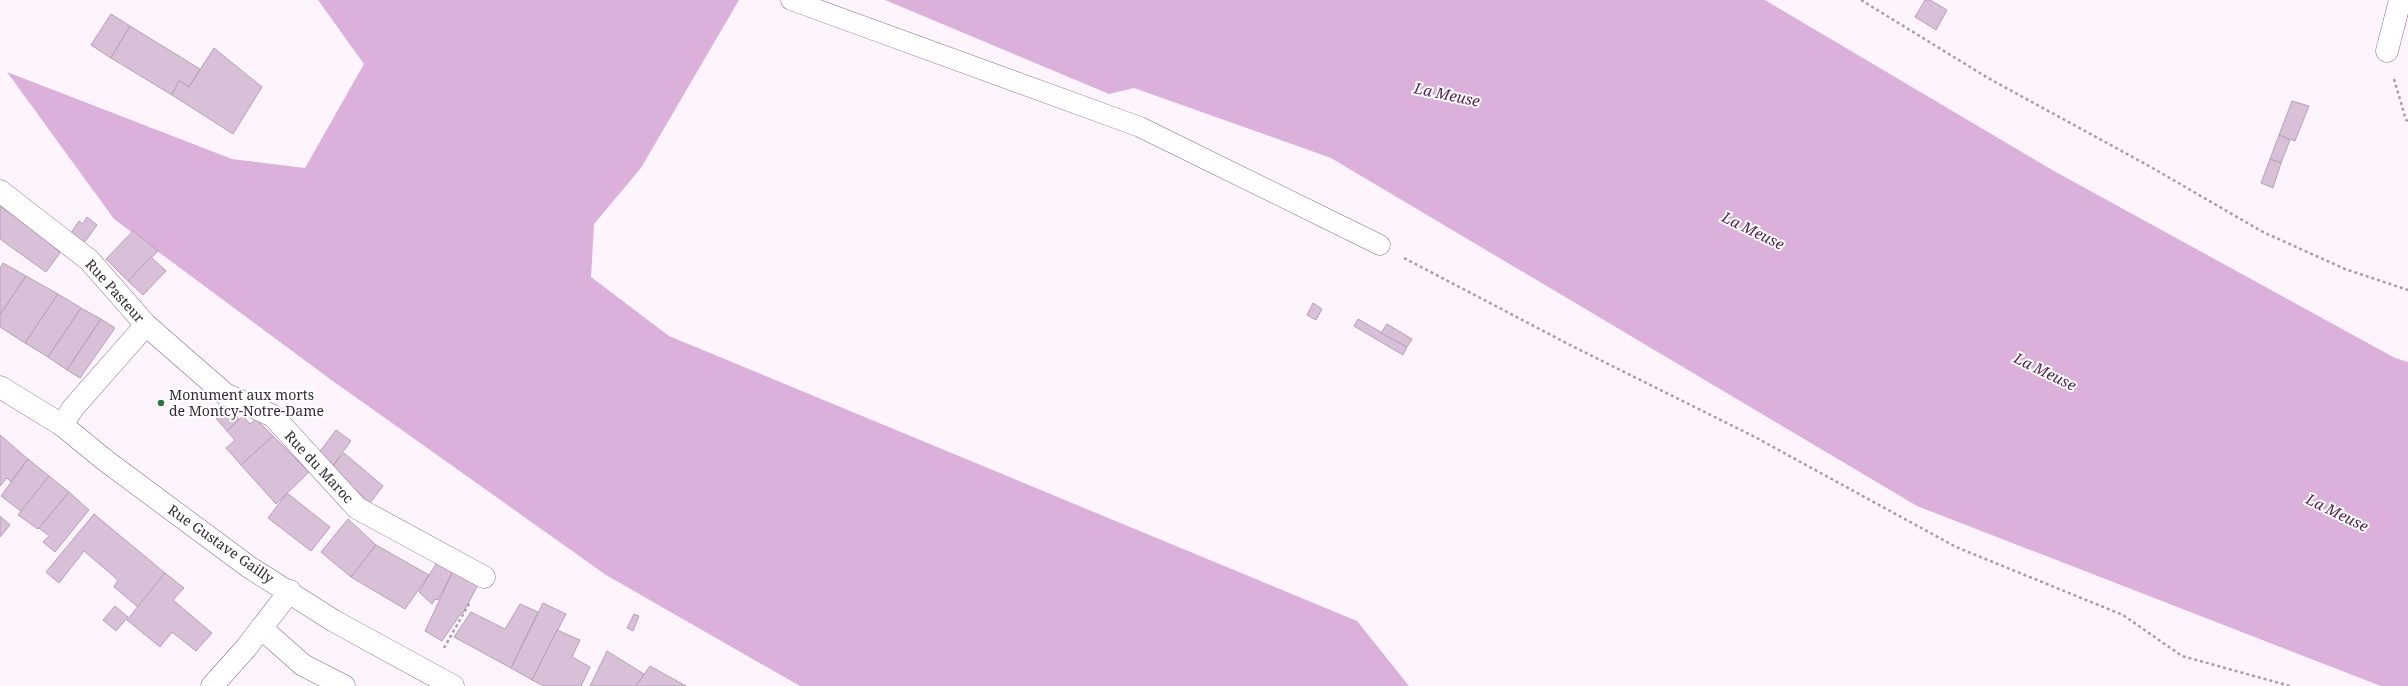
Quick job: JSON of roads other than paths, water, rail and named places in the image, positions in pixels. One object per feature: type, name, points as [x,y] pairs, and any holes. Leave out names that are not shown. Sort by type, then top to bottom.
[{"type":"street","points":[[2387,51],[2400,0]]},
{"type":"street","name":"Rue Pasteur","points":[[0,191],[90,260],[146,325],[72,408],[62,425]]},
{"type":"street","name":"Rue du Maroc","points":[[146,325],[225,394],[273,416],[357,508],[484,576]]},
{"type":"street","name":"Rue Gustave Gailly","points":[[0,387],[62,425],[106,461],[237,558],[334,621],[454,686]]},
{"type":"street","points":[[212,686],[246,648],[290,591]]},
{"type":"street","points":[[261,628],[302,665],[337,683]]},
{"type":"lane","points":[[791,0],[1140,127],[1380,245]]},
{"type":"water","name":"La Meuse","points":[[885,0],[1765,0],[2054,171],[2395,358],[2408,362],[2408,686],[2381,686],[1917,506],[1331,158],[1134,88],[1109,94]]},
{"type":"place","name":"Monument aux morts de Montcy-Notre-Dame","points":[[161,403]]}]
